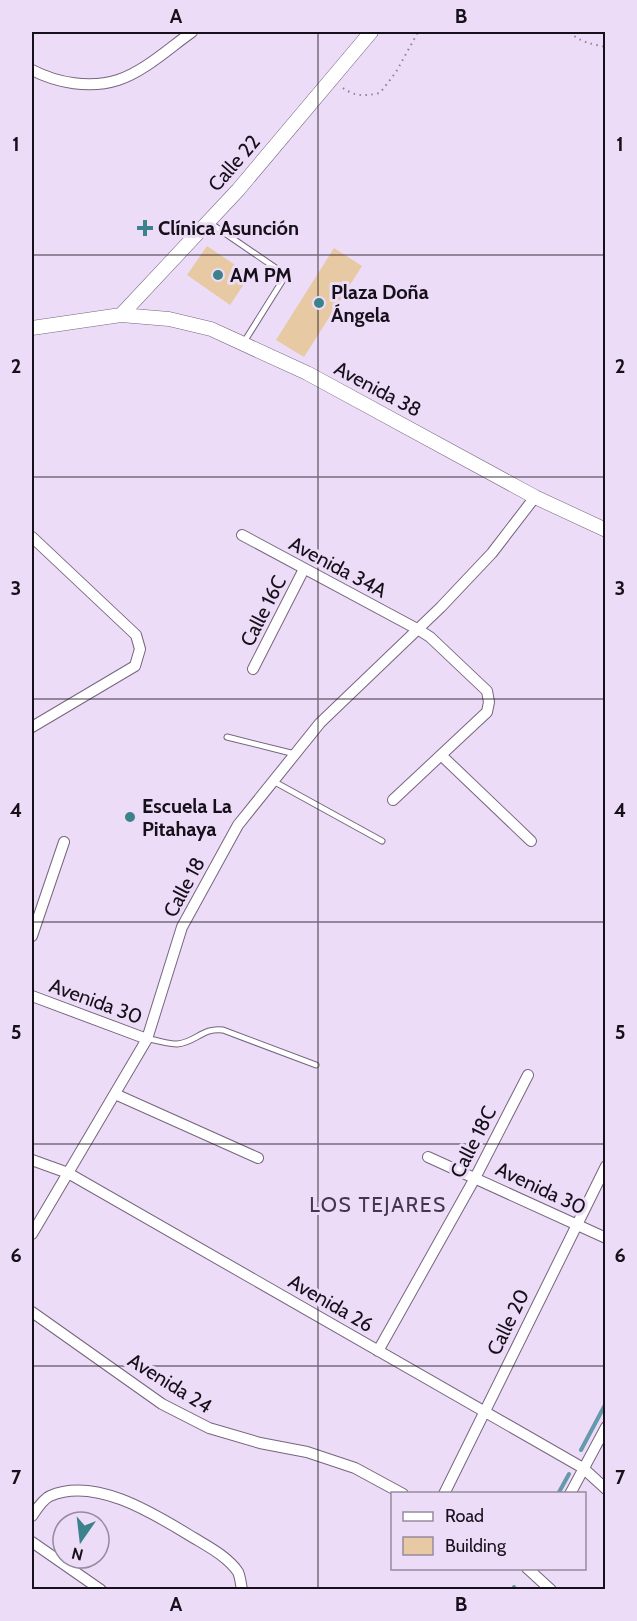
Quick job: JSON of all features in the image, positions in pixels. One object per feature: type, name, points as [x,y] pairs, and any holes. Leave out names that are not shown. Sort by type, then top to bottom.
[{"type":"street","points":[[32,70],[45,77],[75,84],[97,84],[118,80],[142,67],[192,32]]},
{"type":"street","name":"Calle 22","points":[[121,315],[238,190],[370,32]]},
{"type":"street","name":"Avenida 38","points":[[32,328],[121,315],[169,319],[210,329],[307,373],[536,497],[606,530]]},
{"type":"street","name":"Calle 18","points":[[32,1234],[147,1039],[182,927],[238,825],[320,723],[419,630],[492,553],[536,497]]},
{"type":"street","name":"Avenida 34A","points":[[242,535],[430,637],[487,691],[489,702],[487,712],[393,800]]},
{"type":"street","points":[[32,537],[136,635],[140,649],[135,666],[32,727]]},
{"type":"street","name":"Calle 16C","points":[[253,669],[304,570]]},
{"type":"street","points":[[441,755],[531,841]]},
{"type":"street","points":[[32,936],[64,842]]},
{"type":"street","name":"Avenida 30","points":[[32,996],[147,1039]]},
{"type":"street","name":"Calle 18C","points":[[378,1351],[475,1178],[528,1075]]},
{"type":"street","points":[[114,1094],[258,1158]]},
{"type":"street","name":"Avenida 30","points":[[428,1156],[606,1238]]},
{"type":"street","name":"Avenida 26","points":[[32,1160],[68,1173],[583,1468],[606,1489]]},
{"type":"street","name":"Calle 20","points":[[445,1492],[606,1166]]},
{"type":"street","name":"Avenida 24","points":[[32,1312],[162,1404],[208,1428],[260,1443],[307,1452],[355,1468],[399,1492]]},
{"type":"street","points":[[571,1492],[606,1427]]},
{"type":"street","points":[[32,1516],[47,1496],[66,1492],[92,1492],[128,1502],[152,1512],[218,1552],[238,1572],[242,1590]]},
{"type":"street","points":[[32,1542],[101,1590]]},
{"type":"street","points":[[530,1570],[551,1590]]},
{"type":"lane","points":[[209,221],[286,275],[243,344]]},
{"type":"lane","points":[[227,737],[295,754]]},
{"type":"lane","points":[[273,781],[382,841]]},
{"type":"lane","points":[[147,1039],[177,1044],[214,1028],[316,1065]]},
{"type":"path","points":[[332,78],[347,91],[363,96],[380,93],[396,72],[418,32]]},
{"type":"path","points":[[570,32],[588,44],[606,47]]},
{"type":"building","name":"AM PM","points":[[207,246],[250,275],[230,305],[187,275]]},
{"type":"building","name":"Plaza Doña Ángela","points":[[334,248],[362,266],[304,357],[276,340]]},
{"type":"waterway","points":[[581,1450],[606,1403]]},
{"type":"waterway","points":[[559,1492],[569,1474]]},
{"type":"place","name":"Clínica Asunción","points":[[145,228]]},
{"type":"place","name":"AM PM","points":[[218,275]]},
{"type":"place","name":"Plaza Doña Ángela","points":[[319,303]]},
{"type":"place","name":"Escuela La Pitahaya","points":[[130,817]]},
{"type":"district","name":"LOS TEJARES","points":[[378,1205]]}]
